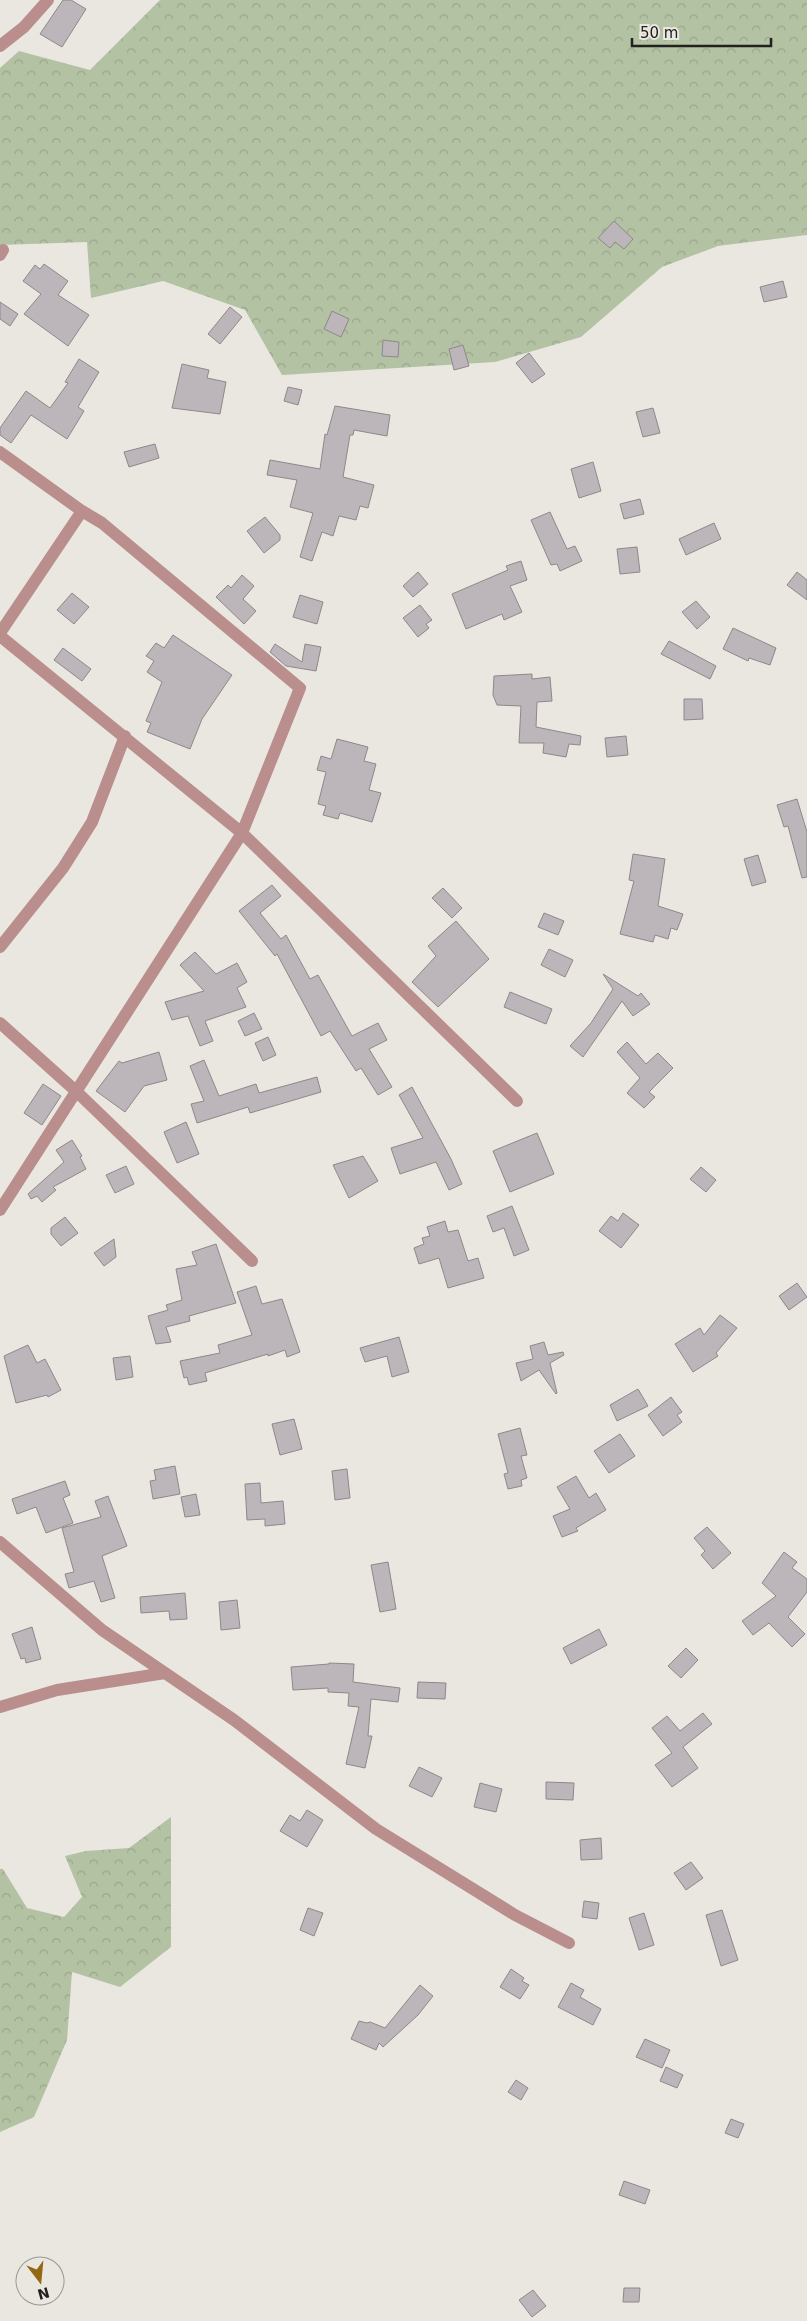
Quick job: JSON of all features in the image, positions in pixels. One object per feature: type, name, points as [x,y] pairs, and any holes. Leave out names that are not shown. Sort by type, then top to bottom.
[{"type":"street","points":[[0,46],[24,27],[48,0]]},
{"type":"street","points":[[0,452],[82,511],[102,523],[300,688],[242,833],[0,1210]]},
{"type":"street","points":[[82,511],[0,635],[242,833],[517,1101]]},
{"type":"street","points":[[0,947],[63,868],[92,822],[125,736]]},
{"type":"street","points":[[0,1023],[77,1092],[252,1261]]},
{"type":"street","points":[[0,1542],[102,1630],[234,1720],[376,1829],[515,1915],[569,1943]]},
{"type":"street","points":[[0,1707],[57,1690],[165,1673]]},
{"type":"green space","points":[[160,0],[807,0],[807,235],[718,246],[662,267],[581,337],[495,362],[282,375],[245,310],[163,281],[91,298],[87,242],[0,245],[0,68],[19,51],[90,70]]},
{"type":"green space","points":[[171,1817],[171,1947],[120,1987],[72,1972],[67,2040],[34,2117],[0,2132],[0,1869],[3,1869],[27,1908],[64,1917],[82,1897],[65,1856],[86,1851],[129,1848]]},
{"type":"building","points":[[63,0],[71,0],[86,9],[62,47],[40,34]]},
{"type":"building","points":[[614,221],[633,239],[624,249],[615,242],[610,248],[598,238]]},
{"type":"building","points":[[44,264],[68,281],[58,295],[89,315],[68,346],[24,314],[41,294],[23,281],[35,265],[40,269]]},
{"type":"building","points":[[783,281],[787,297],[764,302],[760,287]]},
{"type":"building","points":[[0,302],[18,314],[10,326],[0,319]]},
{"type":"building","points":[[230,307],[242,317],[220,344],[208,334]]},
{"type":"building","points":[[332,311],[349,319],[341,337],[324,329]]},
{"type":"building","points":[[383,340],[399,342],[398,357],[382,356]]},
{"type":"building","points":[[463,345],[469,366],[454,370],[449,349]]},
{"type":"building","points":[[529,353],[545,374],[532,383],[516,363]]},
{"type":"building","points":[[79,359],[99,372],[78,407],[84,411],[67,439],[31,415],[11,443],[0,435],[0,428],[26,391],[50,408],[68,383],[65,382]]},
{"type":"building","points":[[182,364],[209,370],[207,378],[226,382],[220,414],[172,408]]},
{"type":"building","points":[[288,387],[302,390],[298,405],[284,401]]},
{"type":"building","points":[[335,406],[390,415],[387,436],[354,430],[353,435],[350,435],[343,477],[374,485],[368,508],[360,506],[356,520],[339,516],[333,536],[322,532],[312,561],[300,557],[313,513],[290,507],[297,480],[267,475],[270,460],[320,469],[325,434],[327,435]]},
{"type":"building","points":[[653,408],[660,433],[643,437],[636,412]]},
{"type":"building","points":[[155,444],[159,458],[129,467],[124,452]]},
{"type":"building","points":[[593,462],[601,491],[579,498],[571,469]]},
{"type":"building","points":[[640,499],[644,514],[624,519],[620,504]]},
{"type":"building","points":[[550,512],[567,549],[575,546],[582,561],[560,571],[557,564],[551,565],[531,520]]},
{"type":"building","points":[[265,517],[280,535],[280,540],[264,553],[247,531]]},
{"type":"building","points":[[714,523],[721,539],[686,555],[679,539]]},
{"type":"building","points":[[637,547],[640,572],[620,574],[617,549]]},
{"type":"building","points":[[521,561],[527,580],[510,586],[522,612],[504,620],[502,614],[466,629],[452,594],[508,570],[506,566]]},
{"type":"building","points":[[418,572],[428,584],[413,597],[403,586]]},
{"type":"building","points":[[797,572],[807,580],[807,600],[787,585]]},
{"type":"building","points":[[242,575],[254,586],[243,599],[256,611],[244,624],[216,597],[228,585],[231,588]]},
{"type":"building","points":[[72,593],[89,607],[74,624],[57,610]]},
{"type":"building","points":[[300,595],[323,602],[317,624],[293,617]]},
{"type":"building","points":[[696,601],[710,617],[697,629],[682,612]]},
{"type":"building","points":[[420,605],[432,620],[426,624],[429,628],[418,637],[403,618]]},
{"type":"building","points":[[733,628],[776,648],[770,665],[749,658],[748,661],[723,649]]},
{"type":"building","points":[[173,635],[232,675],[202,719],[190,749],[147,732],[151,723],[146,721],[162,682],[147,672],[154,661],[146,656],[156,643],[164,648]]},
{"type":"building","points":[[669,641],[716,666],[710,679],[661,654]]},
{"type":"building","points":[[275,644],[302,662],[305,644],[321,647],[316,671],[286,666],[270,652]]},
{"type":"building","points":[[63,648],[91,669],[82,681],[54,660]]},
{"type":"building","points":[[532,674],[532,679],[550,677],[552,701],[537,702],[536,727],[581,736],[580,745],[569,744],[566,757],[543,753],[544,743],[519,743],[521,706],[497,705],[493,695],[494,676]]},
{"type":"building","points":[[684,699],[702,699],[703,719],[684,720]]},
{"type":"building","points":[[626,736],[628,755],[607,757],[605,738]]},
{"type":"building","points":[[337,739],[368,747],[364,761],[376,764],[369,790],[381,793],[372,822],[340,813],[338,819],[323,815],[326,806],[318,804],[326,772],[317,770],[321,756],[331,759]]},
{"type":"building","points":[[797,799],[807,832],[807,877],[802,878],[788,826],[784,827],[777,805]]},
{"type":"building","points":[[633,854],[665,859],[658,906],[683,914],[677,930],[671,928],[668,939],[655,935],[653,942],[620,934],[634,881],[629,880]]},
{"type":"building","points":[[758,855],[766,882],[752,886],[744,859]]},
{"type":"building","points":[[272,885],[281,896],[260,913],[281,939],[286,935],[310,979],[318,975],[352,1036],[378,1023],[387,1040],[369,1049],[392,1087],[378,1095],[361,1068],[356,1071],[330,1031],[321,1036],[277,954],[275,956],[239,911]]},
{"type":"building","points":[[443,888],[462,908],[452,918],[432,898]]},
{"type":"building","points":[[544,913],[564,921],[558,935],[538,927]]},
{"type":"building","points":[[456,921],[489,959],[438,1007],[412,982],[436,956],[428,946]]},
{"type":"building","points":[[549,949],[573,960],[565,977],[541,965]]},
{"type":"building","points":[[195,952],[216,974],[237,963],[247,982],[237,988],[246,1007],[205,1021],[213,1041],[200,1046],[188,1016],[172,1020],[165,1002],[204,991],[180,965]]},
{"type":"building","points":[[603,974],[638,996],[641,993],[650,1004],[633,1016],[622,1001],[583,1057],[570,1046],[591,1023],[613,989]]},
{"type":"building","points":[[510,992],[552,1009],[546,1024],[504,1007]]},
{"type":"building","points":[[254,1013],[262,1029],[245,1036],[238,1021]]},
{"type":"building","points":[[268,1037],[276,1055],[263,1061],[255,1043]]},
{"type":"building","points":[[627,1042],[646,1064],[658,1053],[673,1068],[649,1092],[655,1097],[644,1108],[627,1093],[640,1078],[617,1052]]},
{"type":"building","points":[[159,1052],[167,1080],[144,1086],[125,1112],[96,1091],[119,1061],[122,1063]]},
{"type":"building","points":[[204,1060],[219,1096],[256,1084],[259,1093],[317,1077],[321,1092],[250,1113],[248,1107],[197,1123],[191,1104],[204,1101],[190,1066]]},
{"type":"building","points":[[43,1084],[61,1096],[42,1125],[24,1113]]},
{"type":"building","points":[[412,1087],[451,1159],[462,1184],[449,1190],[436,1162],[400,1174],[391,1148],[423,1138],[399,1095]]},
{"type":"building","points":[[186,1122],[199,1154],[177,1163],[164,1132]]},
{"type":"building","points":[[537,1133],[554,1174],[510,1192],[493,1151]]},
{"type":"building","points":[[72,1140],[82,1156],[80,1157],[86,1169],[53,1187],[56,1190],[42,1202],[37,1196],[31,1199],[28,1194],[64,1162],[56,1150]]},
{"type":"building","points":[[363,1156],[378,1181],[349,1198],[333,1165]]},
{"type":"building","points":[[126,1166],[134,1184],[115,1193],[106,1175]]},
{"type":"building","points":[[701,1167],[716,1180],[706,1192],[690,1179]]},
{"type":"building","points":[[512,1206],[529,1250],[514,1256],[504,1228],[493,1232],[487,1216]]},
{"type":"building","points":[[623,1213],[639,1225],[621,1248],[599,1231],[611,1216],[618,1221]]},
{"type":"building","points":[[65,1217],[78,1233],[61,1246],[51,1234],[51,1228]]},
{"type":"building","points":[[445,1221],[448,1232],[458,1230],[468,1261],[478,1258],[484,1278],[448,1288],[439,1258],[419,1264],[414,1248],[424,1244],[422,1238],[430,1236],[427,1227]]},
{"type":"building","points":[[114,1239],[116,1257],[104,1266],[94,1253]]},
{"type":"building","points":[[216,1244],[236,1303],[189,1316],[190,1321],[166,1327],[171,1342],[156,1344],[148,1316],[168,1310],[166,1305],[182,1300],[176,1269],[197,1265],[192,1252]]},
{"type":"building","points":[[797,1283],[807,1297],[789,1310],[779,1296]]},
{"type":"building","points":[[256,1286],[262,1304],[282,1299],[300,1352],[287,1357],[285,1350],[268,1356],[268,1354],[205,1373],[207,1381],[189,1385],[187,1377],[184,1378],[180,1361],[220,1353],[218,1345],[252,1335],[237,1292]]},
{"type":"building","points":[[720,1315],[737,1328],[716,1353],[718,1356],[693,1372],[675,1344],[700,1328],[704,1335]]},
{"type":"building","points":[[399,1337],[409,1372],[392,1377],[387,1356],[365,1362],[360,1348]]},
{"type":"building","points":[[544,1342],[548,1355],[563,1352],[564,1355],[550,1363],[556,1394],[539,1370],[521,1381],[516,1363],[533,1359],[530,1346]]},
{"type":"building","points":[[28,1345],[37,1363],[45,1359],[61,1390],[48,1397],[47,1395],[16,1403],[4,1356]]},
{"type":"building","points":[[130,1356],[133,1377],[116,1380],[113,1358]]},
{"type":"building","points":[[638,1389],[648,1406],[617,1421],[610,1405]]},
{"type":"building","points":[[671,1397],[682,1412],[677,1415],[682,1422],[663,1436],[648,1415]]},
{"type":"building","points":[[294,1419],[302,1449],[280,1455],[272,1424]]},
{"type":"building","points":[[520,1428],[527,1455],[521,1456],[527,1478],[521,1480],[522,1486],[508,1489],[504,1474],[508,1473],[498,1434]]},
{"type":"building","points":[[620,1434],[635,1456],[609,1473],[594,1451]]},
{"type":"building","points":[[175,1466],[180,1494],[153,1499],[150,1481],[156,1480],[154,1470]]},
{"type":"building","points":[[347,1469],[350,1498],[335,1500],[332,1471]]},
{"type":"building","points":[[576,1476],[589,1498],[596,1493],[606,1510],[576,1528],[578,1531],[562,1537],[553,1516],[570,1509],[557,1487]]},
{"type":"building","points":[[65,1481],[70,1495],[63,1498],[73,1523],[46,1533],[36,1507],[17,1514],[12,1499]]},
{"type":"building","points":[[260,1483],[261,1503],[283,1501],[285,1524],[265,1526],[265,1519],[247,1520],[245,1484]]},
{"type":"building","points":[[196,1494],[200,1515],[185,1517],[181,1497]]},
{"type":"building","points":[[108,1496],[127,1546],[102,1556],[115,1598],[101,1602],[94,1581],[69,1588],[65,1574],[74,1572],[62,1528],[101,1517],[95,1501]]},
{"type":"building","points":[[707,1527],[731,1553],[713,1569],[701,1555],[705,1551],[694,1538]]},
{"type":"building","points":[[784,1552],[797,1562],[792,1568],[807,1579],[807,1592],[788,1617],[805,1634],[792,1647],[769,1623],[753,1635],[742,1621],[776,1596],[762,1583]]},
{"type":"building","points":[[388,1562],[396,1609],[380,1612],[371,1565]]},
{"type":"building","points":[[185,1593],[187,1619],[170,1620],[169,1611],[141,1613],[140,1597]]},
{"type":"building","points":[[237,1600],[240,1628],[221,1630],[219,1602]]},
{"type":"building","points":[[32,1627],[41,1659],[26,1663],[25,1658],[21,1659],[12,1634]]},
{"type":"building","points":[[599,1629],[607,1645],[571,1664],[563,1648]]},
{"type":"building","points":[[686,1648],[698,1660],[681,1678],[668,1666]]},
{"type":"building","points":[[329,1663],[354,1664],[353,1682],[400,1688],[398,1702],[371,1699],[368,1736],[372,1736],[365,1768],[346,1764],[359,1707],[348,1706],[349,1693],[328,1692],[328,1688],[293,1690],[291,1667]]},
{"type":"building","points":[[418,1682],[446,1683],[445,1699],[417,1698]]},
{"type":"building","points":[[703,1713],[712,1724],[683,1747],[698,1768],[672,1787],[655,1765],[672,1753],[652,1728],[667,1716],[680,1731]]},
{"type":"building","points":[[419,1767],[442,1778],[432,1797],[409,1786]]},
{"type":"building","points":[[546,1782],[574,1783],[573,1800],[546,1799]]},
{"type":"building","points":[[480,1783],[502,1789],[496,1812],[474,1807]]},
{"type":"building","points":[[307,1810],[323,1820],[307,1847],[280,1831],[290,1815],[300,1821]]},
{"type":"building","points":[[601,1838],[602,1859],[581,1860],[580,1840]]},
{"type":"building","points":[[691,1862],[703,1878],[686,1890],[674,1873]]},
{"type":"building","points":[[584,1901],[599,1903],[597,1919],[582,1917]]},
{"type":"building","points":[[308,1908],[323,1913],[314,1936],[300,1930]]},
{"type":"building","points":[[722,1910],[738,1960],[721,1966],[706,1915]]},
{"type":"building","points":[[644,1913],[654,1945],[639,1950],[629,1918]]},
{"type":"building","points":[[511,1969],[524,1978],[522,1981],[529,1985],[520,1999],[500,1987]]},
{"type":"building","points":[[571,1983],[584,1990],[580,1997],[601,2009],[593,2025],[558,2007]]},
{"type":"building","points":[[420,1985],[433,1996],[418,2015],[383,2047],[379,2043],[376,2050],[351,2039],[359,2021],[370,2022],[385,2028]]},
{"type":"building","points":[[645,2039],[670,2050],[662,2068],[636,2057]]},
{"type":"building","points":[[666,2067],[683,2075],[677,2088],[660,2081]]},
{"type":"building","points":[[516,2080],[528,2088],[521,2100],[508,2092]]},
{"type":"building","points":[[731,2119],[744,2124],[738,2138],[725,2133]]},
{"type":"building","points":[[624,2181],[650,2190],[645,2204],[619,2195]]},
{"type":"building","points":[[624,2288],[640,2288],[639,2302],[623,2302]]},
{"type":"building","points":[[533,2290],[546,2306],[532,2317],[519,2300]]}]
